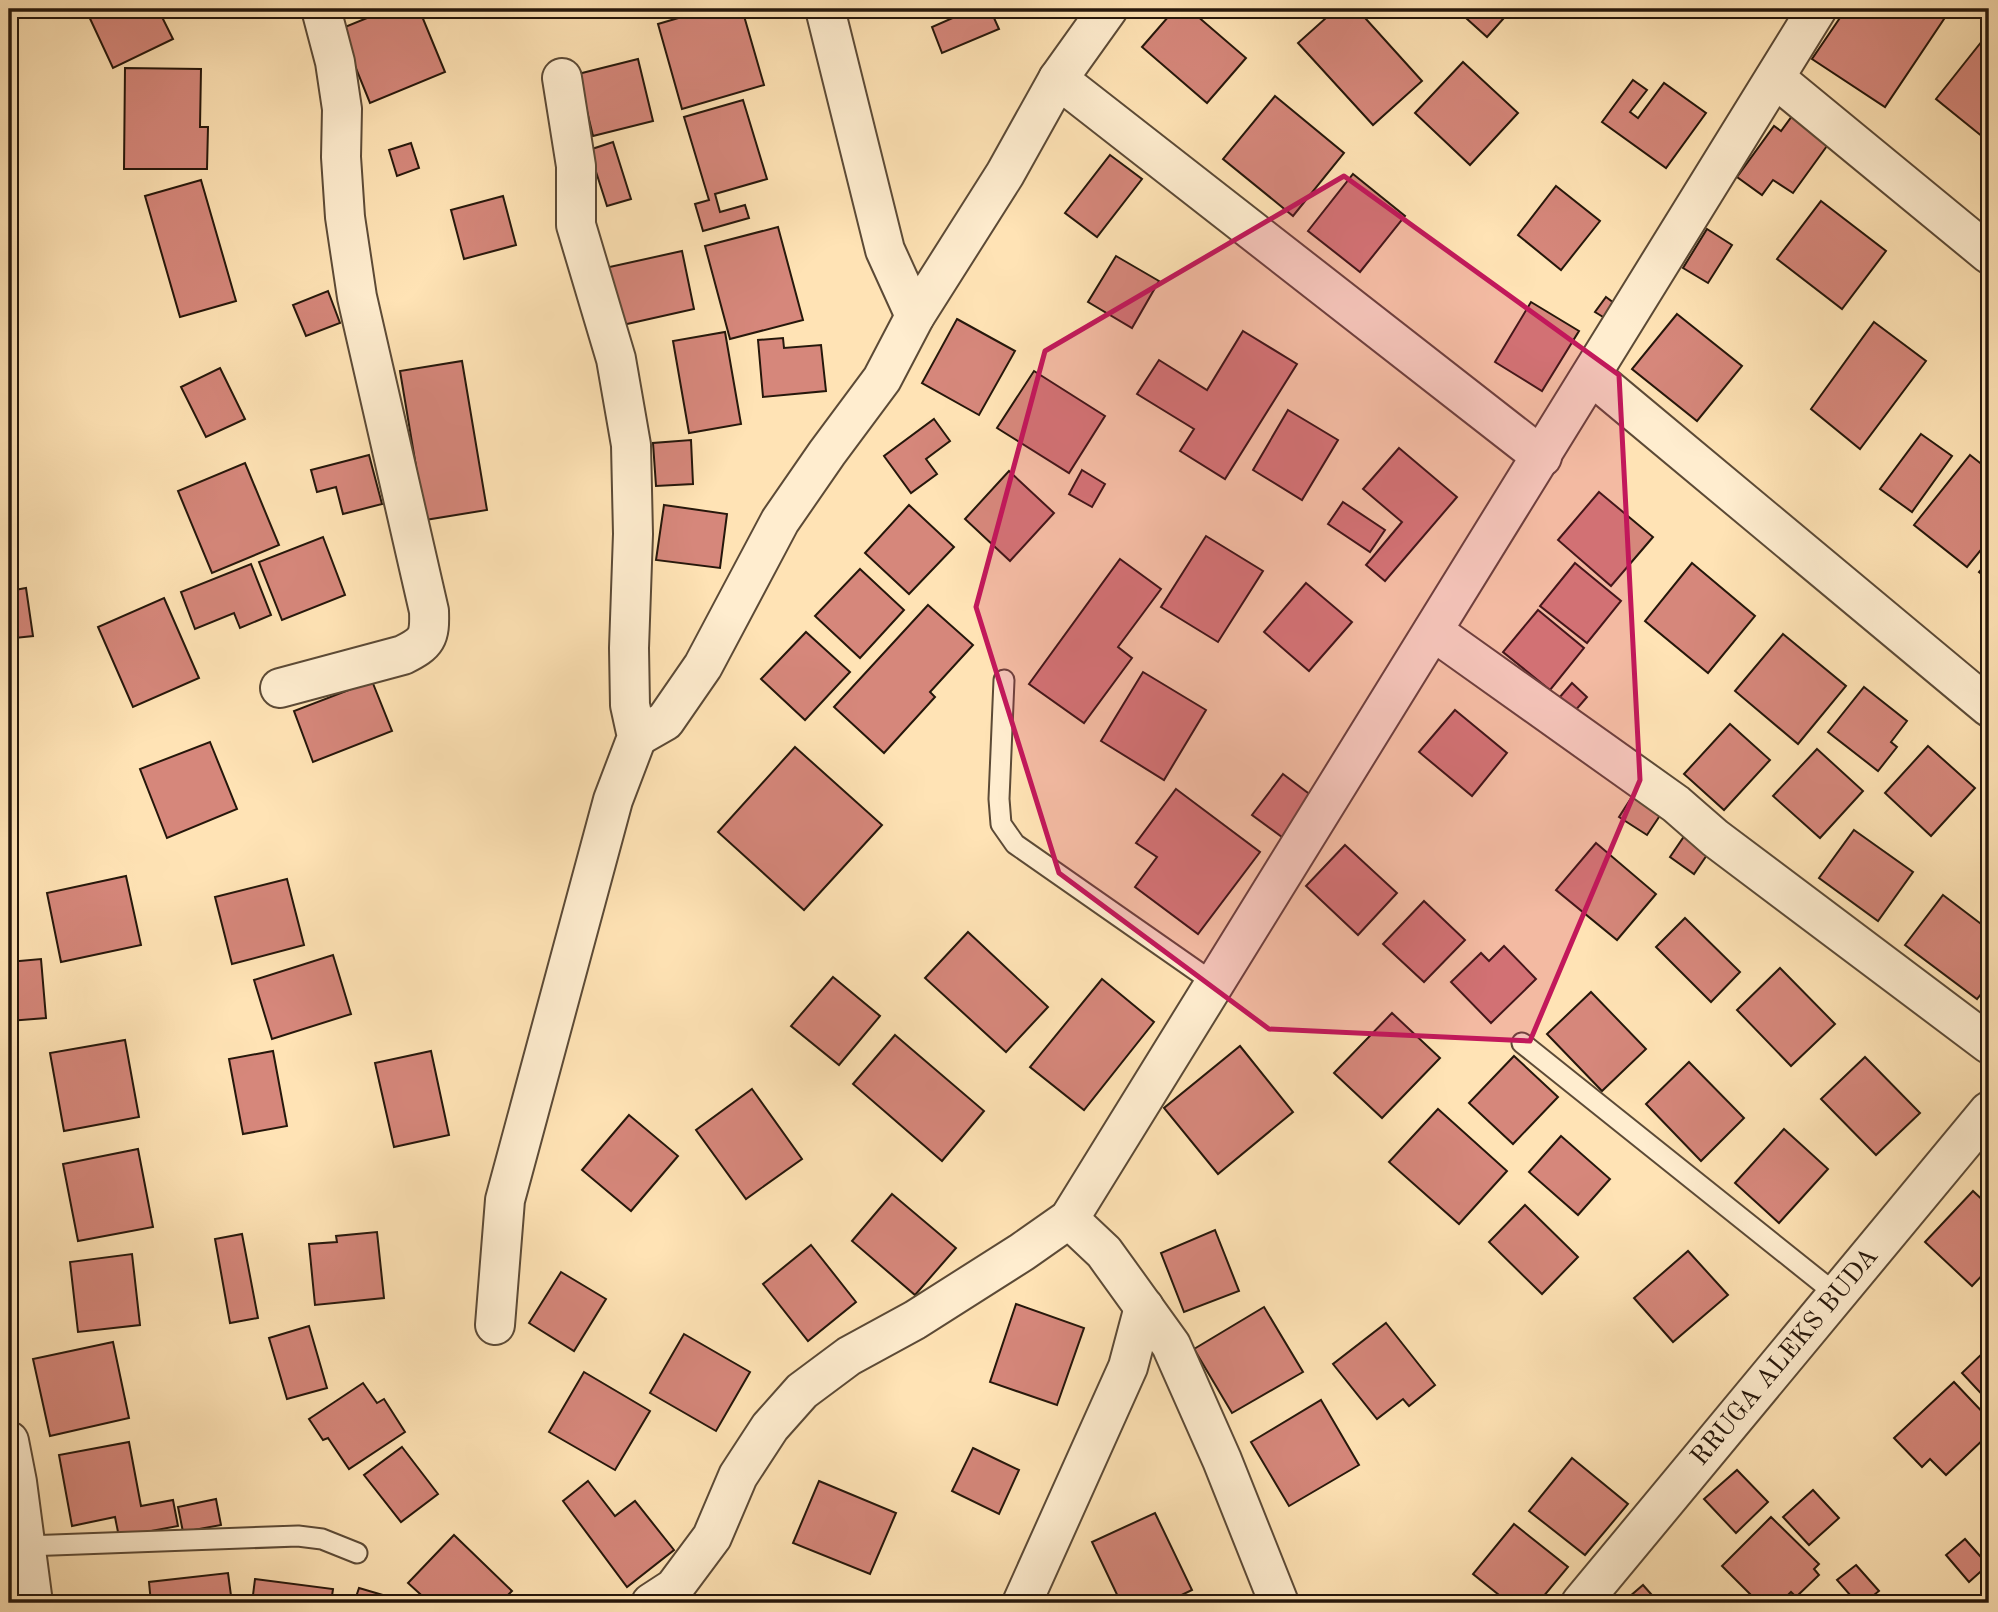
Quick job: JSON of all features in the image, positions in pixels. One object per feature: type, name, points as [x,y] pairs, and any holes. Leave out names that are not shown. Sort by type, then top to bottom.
[{"type":"street","points":[[280,688],[403,654],[421,646],[430,632],[429,611],[357,297],[345,217],[341,157],[342,109],[335,61],[321,9]]},
{"type":"street","points":[[825,9],[884,250],[915,316]]},
{"type":"street","points":[[637,737],[665,721],[703,666],[780,521],[882,379],[915,316],[1005,174],[1058,79],[1108,9]]},
{"type":"street","points":[[652,1603],[674,1588],[712,1537],[738,1476],[769,1427],[802,1391],[849,1356],[915,1320],[1069,1219],[1817,9]]},
{"type":"street","points":[[495,1325],[505,1200],[613,800],[637,737],[629,705],[634,534],[631,445],[616,359],[576,225],[576,166],[562,78]]},
{"type":"street","points":[[1775,78],[1989,254]]},
{"type":"street","points":[[1058,79],[1542,457]]},
{"type":"street","points":[[1592,376],[1989,707]]},
{"type":"street","points":[[1433,631],[1676,804],[1726,847],[1989,1044]]},
{"type":"street","name":"RRUGA ALEKS BUDA","points":[[1581,1603],[1989,1111]]},
{"type":"street","points":[[1069,1219],[1104,1252],[1171,1345],[1222,1460],[1279,1603]]},
{"type":"street","points":[[1022,1603],[1128,1367],[1144,1307]]},
{"type":"street","points":[[9,1441],[33,1603]]},
{"type":"lane","points":[[1004,680],[999,799],[1002,824],[1008,834],[1015,844],[1214,983]]},
{"type":"lane","points":[[1522,1043],[1836,1294]]},
{"type":"lane","points":[[26,1546],[298,1536],[322,1539],[357,1553]]},
{"type":"highlighted area","points":[[1344,176],[1619,375],[1640,780],[1530,1041],[1269,1029],[1059,873],[976,607],[1045,351]]},
{"type":"building","points":[[158,9],[173,39],[113,68],[86,10]]},
{"type":"building","points":[[389,9],[419,9],[445,72],[370,103],[340,29]]},
{"type":"building","points":[[709,9],[742,9],[764,85],[682,109],[658,24]]},
{"type":"building","points":[[973,9],[990,9],[999,29],[942,53],[932,27]]},
{"type":"building","points":[[1175,9],[1189,9],[1246,58],[1207,103],[1142,47]]},
{"type":"building","points":[[1336,9],[1357,9],[1422,81],[1373,125],[1298,43]]},
{"type":"building","points":[[1456,9],[1512,9],[1487,37]]},
{"type":"building","points":[[1846,9],[1935,9],[1946,16],[1885,107],[1812,59]]},
{"type":"building","points":[[1986,36],[1989,38],[1989,142],[1936,99]]},
{"type":"building","points":[[638,59],[653,121],[593,136],[578,74]]},
{"type":"building","points":[[1463,62],[1518,113],[1470,165],[1415,113]]},
{"type":"building","points":[[125,68],[201,69],[200,127],[208,127],[207,169],[124,169]]},
{"type":"building","points":[[1633,80],[1647,90],[1630,112],[1638,118],[1664,83],[1706,113],[1666,168],[1602,122]]},
{"type":"building","points":[[1275,96],[1344,153],[1293,216],[1223,159]]},
{"type":"building","points":[[743,100],[767,179],[715,194],[720,212],[745,205],[749,218],[703,231],[695,204],[709,200],[684,117]]},
{"type":"building","points":[[1795,112],[1832,139],[1793,193],[1773,180],[1762,195],[1737,177],[1774,126],[1781,131]]},
{"type":"building","points":[[613,142],[631,199],[607,206],[589,150]]},
{"type":"building","points":[[411,143],[419,168],[397,176],[389,150]]},
{"type":"building","points":[[1110,155],[1142,179],[1097,237],[1065,213]]},
{"type":"building","points":[[1353,174],[1405,216],[1360,272],[1308,231]]},
{"type":"building","points":[[201,180],[236,301],[180,317],[145,196]]},
{"type":"building","points":[[1556,186],[1600,221],[1561,270],[1518,235]]},
{"type":"building","points":[[503,196],[516,245],[464,259],[451,210]]},
{"type":"building","points":[[1821,201],[1886,251],[1842,309],[1777,259]]},
{"type":"building","points":[[778,227],[803,320],[730,339],[705,246]]},
{"type":"building","points":[[1707,229],[1732,245],[1708,283],[1683,268]]},
{"type":"building","points":[[682,251],[694,309],[618,326],[605,268]]},
{"type":"building","points":[[1116,256],[1159,281],[1132,328],[1088,302]]},
{"type":"building","points":[[328,291],[340,323],[306,336],[293,305]]},
{"type":"building","points":[[1606,297],[1618,306],[1608,320],[1595,312]]},
{"type":"building","points":[[1531,302],[1579,331],[1542,391],[1495,362]]},
{"type":"building","points":[[1677,314],[1742,366],[1697,421],[1632,369]]},
{"type":"building","points":[[957,319],[1015,351],[979,415],[922,383]]},
{"type":"building","points":[[1874,322],[1926,361],[1860,449],[1811,409]]},
{"type":"building","points":[[1243,331],[1297,364],[1225,479],[1180,451],[1194,429],[1137,394],[1159,360],[1207,390]]},
{"type":"building","points":[[725,332],[741,424],[689,433],[673,341]]},
{"type":"building","points":[[783,338],[784,348],[821,345],[826,391],[763,397],[758,340]]},
{"type":"building","points":[[462,361],[487,510],[425,520],[400,371]]},
{"type":"building","points":[[220,368],[245,419],[206,437],[181,387]]},
{"type":"building","points":[[1034,371],[1105,416],[1069,473],[997,428]]},
{"type":"building","points":[[1288,410],[1338,440],[1302,500],[1253,470]]},
{"type":"building","points":[[934,419],[950,441],[926,459],[937,474],[911,493],[884,456]]},
{"type":"building","points":[[1921,434],[1952,456],[1912,512],[1880,489]]},
{"type":"building","points":[[691,440],[693,484],[656,486],[653,443]]},
{"type":"building","points":[[1399,448],[1457,497],[1385,581],[1366,565],[1402,522],[1363,489]]},
{"type":"building","points":[[369,455],[382,504],[343,514],[336,487],[317,492],[311,470]]},
{"type":"building","points":[[1970,455],[1989,470],[1989,540],[1967,567],[1914,525]]},
{"type":"building","points":[[245,463],[279,545],[212,573],[178,491]]},
{"type":"building","points":[[1082,470],[1105,484],[1092,507],[1069,494]]},
{"type":"building","points":[[1009,471],[1054,513],[1010,561],[965,519]]},
{"type":"building","points":[[1599,492],[1653,537],[1611,586],[1558,540]]},
{"type":"building","points":[[1343,502],[1385,530],[1370,552],[1328,524]]},
{"type":"building","points":[[664,505],[727,514],[720,568],[656,560]]},
{"type":"building","points":[[909,505],[954,547],[909,594],[865,553]]},
{"type":"building","points":[[1206,536],[1263,571],[1218,642],[1161,607]]},
{"type":"building","points":[[323,537],[345,595],[282,620],[259,562]]},
{"type":"building","points":[[1120,559],[1161,589],[1118,647],[1132,658],[1084,723],[1029,684]]},
{"type":"building","points":[[1989,560],[1989,580],[1979,572]]},
{"type":"building","points":[[1575,563],[1621,601],[1587,643],[1540,606]]},
{"type":"building","points":[[1692,563],[1755,616],[1708,673],[1645,621]]},
{"type":"building","points":[[251,564],[271,615],[240,628],[234,613],[195,629],[181,592]]},
{"type":"building","points":[[860,569],[904,610],[860,658],[815,616]]},
{"type":"building","points":[[1306,583],[1352,622],[1309,671],[1264,632]]},
{"type":"building","points":[[26,588],[33,636],[15,638],[9,591]]},
{"type":"building","points":[[164,598],[199,678],[133,707],[98,627]]},
{"type":"building","points":[[928,605],[973,645],[930,692],[935,697],[884,753],[834,707]]},
{"type":"building","points":[[1538,610],[1584,648],[1550,690],[1503,652]]},
{"type":"building","points":[[806,632],[850,672],[805,720],[761,679]]},
{"type":"building","points":[[1783,634],[1846,686],[1798,744],[1735,691]]},
{"type":"building","points":[[1143,672],[1206,710],[1164,780],[1101,741]]},
{"type":"building","points":[[372,681],[392,731],[313,762],[294,711]]},
{"type":"building","points":[[1572,683],[1587,697],[1574,712],[1559,698]]},
{"type":"building","points":[[1864,687],[1907,721],[1891,742],[1897,747],[1878,771],[1828,732]]},
{"type":"building","points":[[1455,710],[1507,753],[1472,796],[1419,752]]},
{"type":"building","points":[[1730,724],[1770,760],[1724,810],[1684,774]]},
{"type":"building","points":[[210,742],[237,809],[167,838],[140,769]]},
{"type":"building","points":[[1928,746],[1975,788],[1931,836],[1885,793]]},
{"type":"building","points":[[795,747],[882,825],[804,910],[718,832]]},
{"type":"building","points":[[1817,749],[1863,791],[1820,838],[1773,796]]},
{"type":"building","points":[[1283,774],[1312,796],[1282,837],[1252,815]]},
{"type":"building","points":[[1176,789],[1260,852],[1198,934],[1135,887],[1157,857],[1136,843]]},
{"type":"building","points":[[1637,789],[1665,808],[1647,835],[1619,817]]},
{"type":"building","points":[[1854,830],[1913,872],[1878,921],[1819,878]]},
{"type":"building","points":[[1687,832],[1711,849],[1694,874],[1670,857]]},
{"type":"building","points":[[1596,843],[1656,894],[1617,940],[1556,890]]},
{"type":"building","points":[[1345,845],[1397,893],[1358,935],[1306,886]]},
{"type":"building","points":[[126,876],[141,945],[61,962],[47,893]]},
{"type":"building","points":[[287,879],[304,945],[232,964],[215,897]]},
{"type":"building","points":[[1943,895],[1989,930],[1989,984],[1977,999],[1905,945]]},
{"type":"building","points":[[1424,901],[1465,940],[1424,982],[1383,944]]},
{"type":"building","points":[[1685,918],[1740,972],[1711,1002],[1656,947]]},
{"type":"building","points":[[968,932],[1048,1007],[1006,1052],[925,978]]},
{"type":"building","points":[[1504,946],[1536,979],[1491,1023],[1451,982],[1481,953],[1489,961]]},
{"type":"building","points":[[333,955],[351,1014],[272,1039],[254,980]]},
{"type":"building","points":[[41,959],[46,1018],[9,1021],[9,962]]},
{"type":"building","points":[[1780,968],[1835,1024],[1791,1066],[1737,1010]]},
{"type":"building","points":[[833,977],[880,1016],[839,1065],[791,1026]]},
{"type":"building","points":[[1102,979],[1154,1022],[1084,1110],[1030,1067]]},
{"type":"building","points":[[1591,992],[1646,1049],[1602,1091],[1547,1034]]},
{"type":"building","points":[[1392,1013],[1440,1058],[1382,1118],[1334,1073]]},
{"type":"building","points":[[895,1035],[984,1111],[942,1161],[853,1084]]},
{"type":"building","points":[[125,1040],[139,1117],[64,1131],[50,1053]]},
{"type":"building","points":[[1240,1046],[1293,1112],[1218,1174],[1164,1108]]},
{"type":"building","points":[[273,1051],[287,1126],[243,1134],[229,1059]]},
{"type":"building","points":[[431,1051],[449,1135],[394,1147],[375,1063]]},
{"type":"building","points":[[1514,1056],[1558,1097],[1513,1144],[1469,1103]]},
{"type":"building","points":[[1865,1057],[1920,1113],[1876,1155],[1821,1099]]},
{"type":"building","points":[[1689,1062],[1744,1118],[1701,1161],[1646,1104]]},
{"type":"building","points":[[752,1089],[802,1159],[746,1199],[696,1130]]},
{"type":"building","points":[[1438,1109],[1507,1171],[1459,1224],[1389,1162]]},
{"type":"building","points":[[629,1115],[678,1156],[631,1211],[582,1170]]},
{"type":"building","points":[[1784,1129],[1828,1169],[1779,1223],[1735,1183]]},
{"type":"building","points":[[1561,1136],[1610,1179],[1578,1215],[1529,1172]]},
{"type":"building","points":[[138,1149],[153,1227],[78,1241],[63,1164]]},
{"type":"building","points":[[1973,1191],[1989,1206],[1989,1268],[1972,1286],[1925,1242]]},
{"type":"building","points":[[892,1194],[956,1248],[915,1295],[852,1241]]},
{"type":"building","points":[[1525,1205],[1578,1257],[1542,1294],[1489,1242]]},
{"type":"building","points":[[1215,1230],[1239,1291],[1184,1312],[1161,1253]]},
{"type":"building","points":[[377,1232],[384,1298],[315,1305],[309,1244],[337,1242],[336,1236]]},
{"type":"building","points":[[242,1234],[258,1318],[230,1323],[215,1239]]},
{"type":"building","points":[[811,1245],[856,1302],[808,1341],[763,1284]]},
{"type":"building","points":[[1688,1251],[1728,1295],[1673,1342],[1634,1298]]},
{"type":"building","points":[[132,1254],[140,1325],[78,1332],[70,1262]]},
{"type":"building","points":[[561,1272],[606,1299],[574,1351],[529,1323]]},
{"type":"building","points":[[1016,1304],[1084,1328],[1057,1405],[990,1382]]},
{"type":"building","points":[[1264,1307],[1303,1372],[1232,1413],[1194,1349]]},
{"type":"building","points":[[1386,1323],[1435,1385],[1409,1406],[1403,1399],[1377,1419],[1333,1364]]},
{"type":"building","points":[[309,1326],[327,1388],[287,1399],[269,1338]]},
{"type":"building","points":[[684,1334],[750,1372],[716,1431],[650,1393]]},
{"type":"building","points":[[113,1342],[129,1418],[50,1436],[33,1359]]},
{"type":"building","points":[[1989,1347],[1989,1402],[1962,1373]]},
{"type":"building","points":[[584,1372],[650,1411],[615,1470],[549,1432]]},
{"type":"building","points":[[1954,1382],[1989,1419],[1989,1434],[1946,1475],[1930,1459],[1922,1467],[1894,1438]]},
{"type":"building","points":[[363,1383],[377,1403],[384,1399],[405,1432],[349,1469],[328,1438],[323,1440],[309,1419]]},
{"type":"building","points":[[1321,1400],[1359,1465],[1289,1506],[1251,1442]]},
{"type":"building","points":[[129,1442],[141,1506],[173,1500],[178,1526],[119,1537],[115,1517],[72,1526],[59,1455]]},
{"type":"building","points":[[402,1447],[438,1494],[401,1522],[364,1475]]},
{"type":"building","points":[[973,1448],[1019,1470],[999,1514],[952,1491]]},
{"type":"building","points":[[1572,1458],[1628,1504],[1585,1555],[1529,1511]]},
{"type":"building","points":[[1737,1470],[1768,1502],[1736,1533],[1704,1499]]},
{"type":"building","points":[[588,1481],[615,1516],[635,1501],[674,1550],[627,1587],[563,1501]]},
{"type":"building","points":[[819,1481],[896,1513],[870,1574],[793,1543]]},
{"type":"building","points":[[1813,1490],[1839,1518],[1809,1545],[1783,1517]]},
{"type":"building","points":[[216,1499],[221,1525],[183,1532],[178,1507]]},
{"type":"building","points":[[1155,1513],[1192,1590],[1165,1603],[1121,1603],[1092,1542]]},
{"type":"building","points":[[1771,1517],[1819,1564],[1814,1569],[1819,1575],[1796,1597],[1791,1592],[1780,1603],[1759,1603],[1722,1566]]},
{"type":"building","points":[[1514,1524],[1568,1567],[1538,1603],[1509,1603],[1473,1574]]},
{"type":"building","points":[[454,1535],[512,1591],[500,1603],[430,1603],[408,1583]]},
{"type":"building","points":[[1965,1539],[1988,1565],[1969,1582],[1946,1555]]},
{"type":"building","points":[[1856,1565],[1879,1591],[1864,1603],[1857,1603],[1837,1580]]},
{"type":"building","points":[[228,1573],[232,1603],[151,1603],[149,1582]]},
{"type":"building","points":[[255,1579],[333,1589],[331,1603],[252,1603]]},
{"type":"building","points":[[1643,1585],[1659,1603],[1622,1603]]},
{"type":"building","points":[[359,1588],[410,1603],[354,1603]]}]
